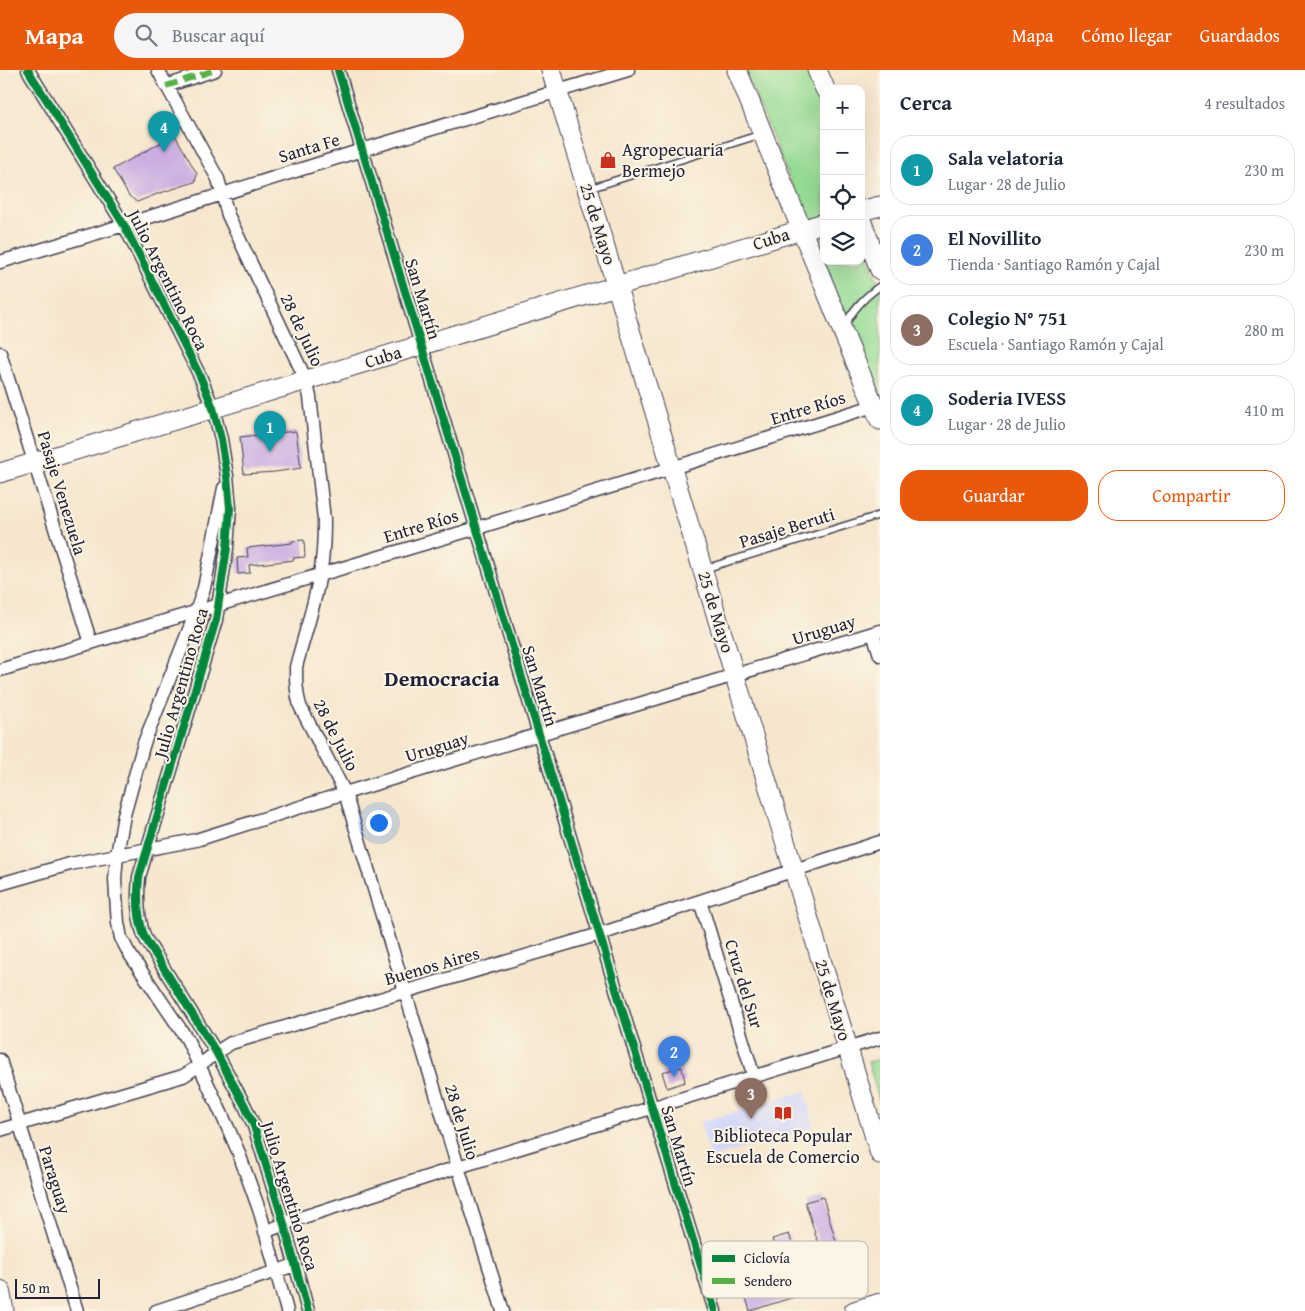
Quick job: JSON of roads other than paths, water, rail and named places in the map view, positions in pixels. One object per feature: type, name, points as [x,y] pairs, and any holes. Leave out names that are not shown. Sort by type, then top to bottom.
[{"type":"street","name":"Julio Argentino Roca","points":[[28,70],[124,225],[200,376],[213,408],[221,439],[230,508],[227,548],[219,605],[139,877],[137,896],[140,928],[144,938],[216,1052],[254,1126],[308,1311]]},
{"type":"street","name":"28 de Julio","points":[[158,70],[218,179],[228,215],[306,380],[310,397],[324,519],[320,574],[296,667],[297,694],[300,706],[345,793],[404,992],[503,1311]]},
{"type":"street","points":[[166,86],[215,70]]},
{"type":"street","name":"San Martín","points":[[338,70],[702,1269]]},
{"type":"street","name":"25 de Mayo","points":[[551,70],[880,1154]]},
{"type":"street","name":"Santa Fe","points":[[0,262],[628,70]]},
{"type":"street","points":[[737,70],[843,332],[878,410]]},
{"type":"street","points":[[817,70],[823,85]]},
{"type":"street","points":[[865,210],[880,206]]},
{"type":"street","name":"Cuba","points":[[0,473],[820,224]]},
{"type":"street","points":[[865,231],[880,270]]},
{"type":"street","name":"Pasaje Venezuela","points":[[0,353],[91,643]]},
{"type":"street","name":"Entre Ríos","points":[[0,670],[672,468],[878,410]]},
{"type":"street","name":"Julio Argentino Roca","points":[[227,476],[204,588],[144,742],[124,815],[117,855],[116,896],[121,938],[129,953],[187,1039],[238,1151],[266,1232],[287,1311]]},
{"type":"street","points":[[877,632],[880,655]]},
{"type":"street","name":"Uruguay","points":[[0,884],[70,864],[196,840],[877,632]]},
{"type":"street","name":"Buenos Aires","points":[[0,1130],[183,1076],[231,1043],[600,934],[880,842]]},
{"type":"street","name":"Cruz del Sur","points":[[700,901],[754,1077]]},
{"type":"street","points":[[266,1232],[284,1224],[458,1168],[880,1038]]},
{"type":"street","name":"Paraguay","points":[[0,1060],[77,1311]]},
{"type":"street","points":[[156,1311],[295,1265]]},
{"type":"street","points":[[0,1290],[4,1311]]},
{"type":"street","name":"San Martín","points":[[711,1298],[715,1311]]},
{"type":"street","points":[[854,1311],[880,1303]]},
{"type":"lane","points":[[587,189],[763,134]]},
{"type":"lane","points":[[843,332],[850,316],[871,292],[880,286]]},
{"type":"lane","name":"Pasaje Beruti","points":[[703,569],[880,515]]},
{"type":"place","name":"Soderia IVESS","points":[[164,152]]},
{"type":"place","name":"Agropecuaria Bermejo","points":[[608,160]]},
{"type":"place","name":"Sala velatoria","points":[[270,452]]},
{"type":"place","name":"El Novillito","points":[[674,1077]]},
{"type":"place","name":"Biblioteca Popular Escuela de Comercio","points":[[783,1113]]},
{"type":"place","name":"Colegio N° 751","points":[[751,1119]]},
{"type":"district","name":"Democracia","points":[[442,678]]}]
